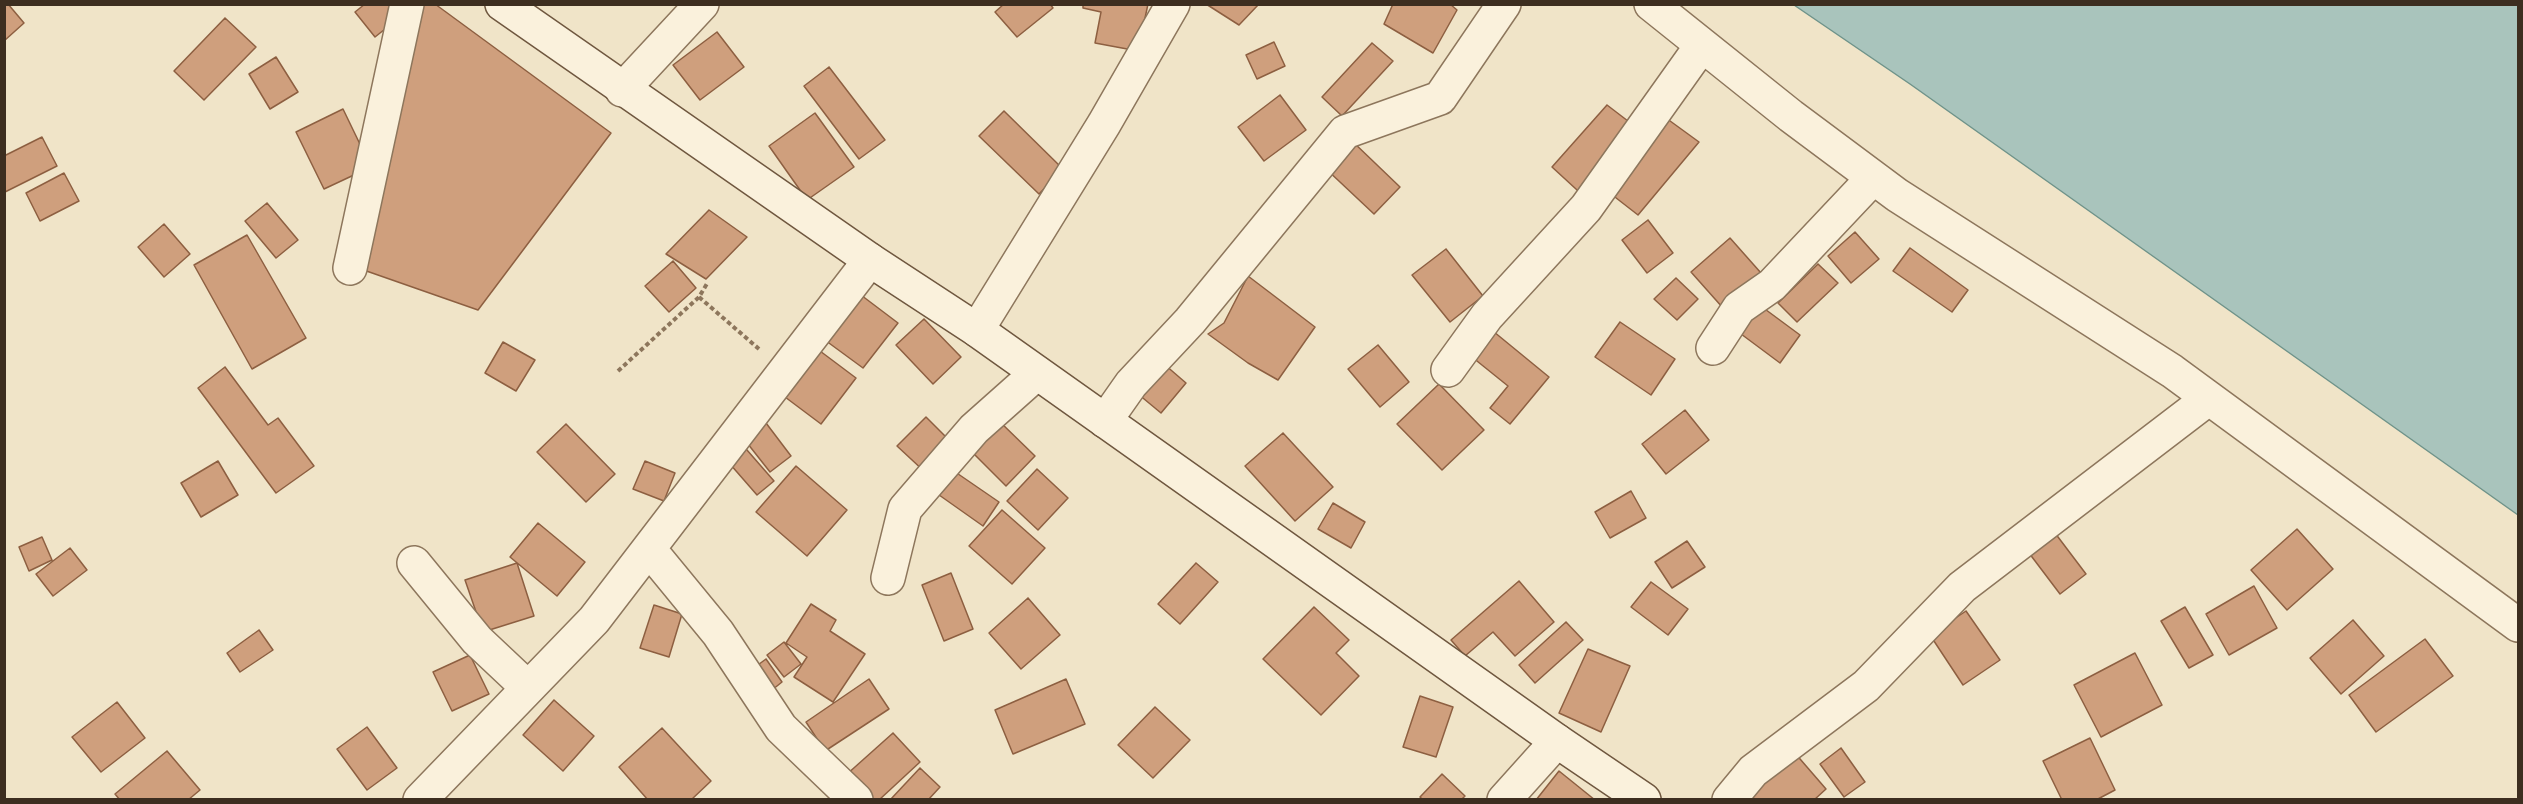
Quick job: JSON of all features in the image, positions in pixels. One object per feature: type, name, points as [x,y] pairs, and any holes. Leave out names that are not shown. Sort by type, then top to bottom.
[{"type":"street","points":[[350,268],[407,4]]},
{"type":"street","points":[[502,4],[622,90],[870,260],[977,330],[1557,741],[1644,800]]},
{"type":"street","points":[[622,90],[702,4]]},
{"type":"street","points":[[977,330],[1104,124],[1173,4]]},
{"type":"street","points":[[1105,422],[1131,384],[1190,321],[1345,132],[1440,98],[1504,4]]},
{"type":"street","points":[[1651,4],[1873,178],[2172,371],[2518,625]]},
{"type":"street","points":[[1448,370],[1487,316],[1586,208],[1702,45]]},
{"type":"street","points":[[1713,348],[1738,308],[1772,285],[1873,178]]},
{"type":"street","points":[[420,800],[594,620],[870,260]]},
{"type":"street","points":[[888,578],[905,509],[974,429],[1037,373]]},
{"type":"street","points":[[1729,800],[1753,771],[1866,686],[1962,587],[2208,399]]},
{"type":"street","points":[[649,549],[718,633],[781,728],[856,800]]},
{"type":"street","points":[[414,562],[477,640],[528,688]]},
{"type":"street","points":[[1504,800],[1557,741]]},
{"type":"path","points":[[618,371],[699,297],[708,282]]},
{"type":"path","points":[[699,297],[784,372]]},
{"type":"water","points":[[1794,5],[2518,5],[2518,515],[1910,84]]},
{"type":"building","points":[[4,4],[8,4],[24,23],[4,41]]},
{"type":"building","points":[[365,4],[397,4],[404,14],[375,37],[355,12]]},
{"type":"building","points":[[409,4],[435,4],[611,133],[478,310],[355,267]]},
{"type":"building","points":[[1004,4],[1050,4],[1053,8],[1017,37],[995,12]]},
{"type":"building","points":[[1083,4],[1148,4],[1138,51],[1095,43],[1101,12],[1083,8]]},
{"type":"building","points":[[1206,4],[1259,4],[1239,25]]},
{"type":"building","points":[[1393,4],[1450,4],[1457,10],[1433,53],[1384,24]]},
{"type":"building","points":[[225,18],[256,47],[204,100],[174,71]]},
{"type":"building","points":[[717,32],[744,67],[700,100],[673,65]]},
{"type":"building","points":[[1274,42],[1285,66],[1257,79],[1246,55]]},
{"type":"building","points":[[1372,43],[1393,61],[1342,116],[1322,97]]},
{"type":"building","points":[[276,57],[298,92],[270,109],[249,74]]},
{"type":"building","points":[[829,67],[885,140],[859,159],[804,86]]},
{"type":"building","points":[[1280,95],[1306,130],[1264,161],[1238,127]]},
{"type":"building","points":[[1607,105],[1641,131],[1589,201],[1552,167]]},
{"type":"building","points":[[343,109],[371,167],[324,189],[296,132]]},
{"type":"building","points":[[1655,110],[1699,142],[1638,215],[1602,187]]},
{"type":"building","points":[[1004,111],[1063,169],[1039,194],[979,136]]},
{"type":"building","points":[[815,113],[854,167],[807,200],[769,146]]},
{"type":"building","points":[[42,137],[57,166],[5,192],[4,156]]},
{"type":"building","points":[[1351,140],[1400,187],[1374,214],[1324,167]]},
{"type":"building","points":[[64,173],[79,201],[40,221],[26,193]]},
{"type":"building","points":[[267,203],[298,240],[276,258],[245,221]]},
{"type":"building","points":[[709,210],[747,237],[706,279],[666,254]]},
{"type":"building","points":[[1648,220],[1673,253],[1647,273],[1622,240]]},
{"type":"building","points":[[164,224],[190,254],[164,277],[138,247]]},
{"type":"building","points":[[1855,232],[1879,259],[1851,283],[1828,256]]},
{"type":"building","points":[[247,235],[306,338],[252,369],[194,265]]},
{"type":"building","points":[[1730,238],[1761,273],[1723,308],[1691,272]]},
{"type":"building","points":[[1910,248],[1968,290],[1952,312],[1893,271]]},
{"type":"building","points":[[1446,249],[1483,296],[1450,322],[1412,275]]},
{"type":"building","points":[[673,261],[696,288],[669,312],[645,286]]},
{"type":"building","points":[[1818,264],[1838,283],[1797,322],[1778,303]]},
{"type":"building","points":[[1248,276],[1315,327],[1278,380],[1248,363],[1208,334],[1224,323]]},
{"type":"building","points":[[1676,278],[1698,299],[1677,320],[1654,299]]},
{"type":"building","points":[[853,289],[898,323],[863,368],[818,335]]},
{"type":"building","points":[[1754,301],[1800,335],[1780,363],[1733,328]]},
{"type":"building","points":[[924,319],[961,357],[933,384],[896,345]]},
{"type":"building","points":[[1620,322],[1675,359],[1651,395],[1595,357]]},
{"type":"building","points":[[1488,327],[1549,377],[1510,424],[1490,408],[1508,386],[1467,353]]},
{"type":"building","points":[[503,342],[535,360],[516,391],[485,373]]},
{"type":"building","points":[[812,345],[856,378],[821,424],[777,391]]},
{"type":"building","points":[[1378,345],[1409,382],[1380,407],[1348,369]]},
{"type":"building","points":[[1157,358],[1186,383],[1161,413],[1132,389]]},
{"type":"building","points":[[225,367],[268,425],[278,418],[314,466],[276,493],[198,388]]},
{"type":"building","points":[[1439,384],[1484,430],[1442,470],[1397,424]]},
{"type":"building","points":[[1685,410],[1709,440],[1666,474],[1642,444]]},
{"type":"building","points":[[926,417],[954,445],[926,473],[897,446]]},
{"type":"building","points":[[997,419],[1035,456],[1006,486],[968,448]]},
{"type":"building","points":[[766,423],[791,456],[770,472],[744,439]]},
{"type":"building","points":[[566,424],[615,474],[586,502],[537,452]]},
{"type":"building","points":[[1283,433],[1333,487],[1295,521],[1245,466]]},
{"type":"building","points":[[740,442],[774,481],[757,495],[723,456]]},
{"type":"building","points":[[218,461],[238,495],[201,517],[181,483]]},
{"type":"building","points":[[645,461],[675,473],[664,501],[633,489]]},
{"type":"building","points":[[796,466],[847,510],[807,556],[756,512]]},
{"type":"building","points":[[948,467],[999,502],[983,526],[932,490]]},
{"type":"building","points":[[1037,469],[1068,498],[1038,530],[1007,501]]},
{"type":"building","points":[[1631,491],[1646,518],[1610,538],[1595,512]]},
{"type":"building","points":[[1333,503],[1365,522],[1351,548],[1318,529]]},
{"type":"building","points":[[1002,510],[1045,548],[1012,584],[969,546]]},
{"type":"building","points":[[538,523],[585,562],[557,596],[510,557]]},
{"type":"building","points":[[2297,529],[2333,569],[2287,610],[2251,570]]},
{"type":"building","points":[[2055,533],[2086,574],[2060,594],[2029,553]]},
{"type":"building","points":[[42,537],[52,560],[29,571],[19,547]]},
{"type":"building","points":[[1687,541],[1705,567],[1672,588],[1655,562]]},
{"type":"building","points":[[70,548],[87,570],[53,596],[36,574]]},
{"type":"building","points":[[517,563],[534,616],[483,632],[465,580]]},
{"type":"building","points":[[1196,563],[1218,582],[1180,624],[1158,604]]},
{"type":"building","points":[[951,573],[973,629],[944,641],[922,585]]},
{"type":"building","points":[[1519,581],[1554,622],[1515,656],[1493,632],[1465,656],[1451,640]]},
{"type":"building","points":[[1651,582],[1688,609],[1668,635],[1631,607]]},
{"type":"building","points":[[2254,586],[2277,628],[2229,655],[2206,614]]},
{"type":"building","points":[[1028,598],[1060,635],[1021,669],[989,633]]},
{"type":"building","points":[[811,604],[836,620],[830,631],[865,654],[833,702],[794,677],[807,657],[786,643]]},
{"type":"building","points":[[654,605],[682,614],[669,657],[640,648]]},
{"type":"building","points":[[1314,607],[1349,640],[1336,653],[1359,676],[1321,715],[1263,659]]},
{"type":"building","points":[[2185,607],[2213,655],[2189,668],[2161,621]]},
{"type":"building","points":[[1966,611],[2000,660],[1963,685],[1930,635]]},
{"type":"building","points":[[2353,620],[2384,656],[2341,694],[2310,658]]},
{"type":"building","points":[[1566,622],[1583,640],[1535,683],[1519,665]]},
{"type":"building","points":[[259,630],[273,650],[240,672],[227,653]]},
{"type":"building","points":[[2425,639],[2453,676],[2376,732],[2349,695]]},
{"type":"building","points":[[784,642],[801,664],[784,677],[767,655]]},
{"type":"building","points":[[1588,649],[1630,666],[1601,732],[1559,713]]},
{"type":"building","points":[[2135,653],[2162,705],[2101,737],[2074,685]]},
{"type":"building","points":[[470,655],[489,694],[452,711],[433,672]]},
{"type":"building","points":[[766,659],[782,682],[767,694],[751,670]]},
{"type":"building","points":[[869,679],[889,709],[825,751],[806,722]]},
{"type":"building","points":[[1066,679],[1085,724],[1013,754],[995,710]]},
{"type":"building","points":[[1420,696],[1453,707],[1436,757],[1403,747]]},
{"type":"building","points":[[554,700],[594,736],[563,771],[523,735]]},
{"type":"building","points":[[117,702],[145,738],[101,772],[72,737]]},
{"type":"building","points":[[1155,707],[1190,740],[1153,778],[1118,745]]},
{"type":"building","points":[[367,727],[397,768],[367,790],[337,749]]},
{"type":"building","points":[[662,728],[711,781],[691,800],[648,800],[619,767]]},
{"type":"building","points":[[893,733],[920,762],[879,800],[869,800],[846,775]]},
{"type":"building","points":[[2090,738],[2115,790],[2096,800],[2062,800],[2043,761]]},
{"type":"building","points":[[1841,748],[1865,782],[1844,797],[1820,764]]},
{"type":"building","points":[[167,751],[200,790],[188,800],[120,800],[115,794]]},
{"type":"building","points":[[1794,752],[1826,789],[1814,800],[1741,800]]},
{"type":"building","points":[[920,768],[940,787],[928,800],[890,800]]},
{"type":"building","points":[[1559,771],[1595,800],[1536,800]]},
{"type":"building","points":[[1442,774],[1465,796],[1461,800],[1423,800],[1420,797]]}]
